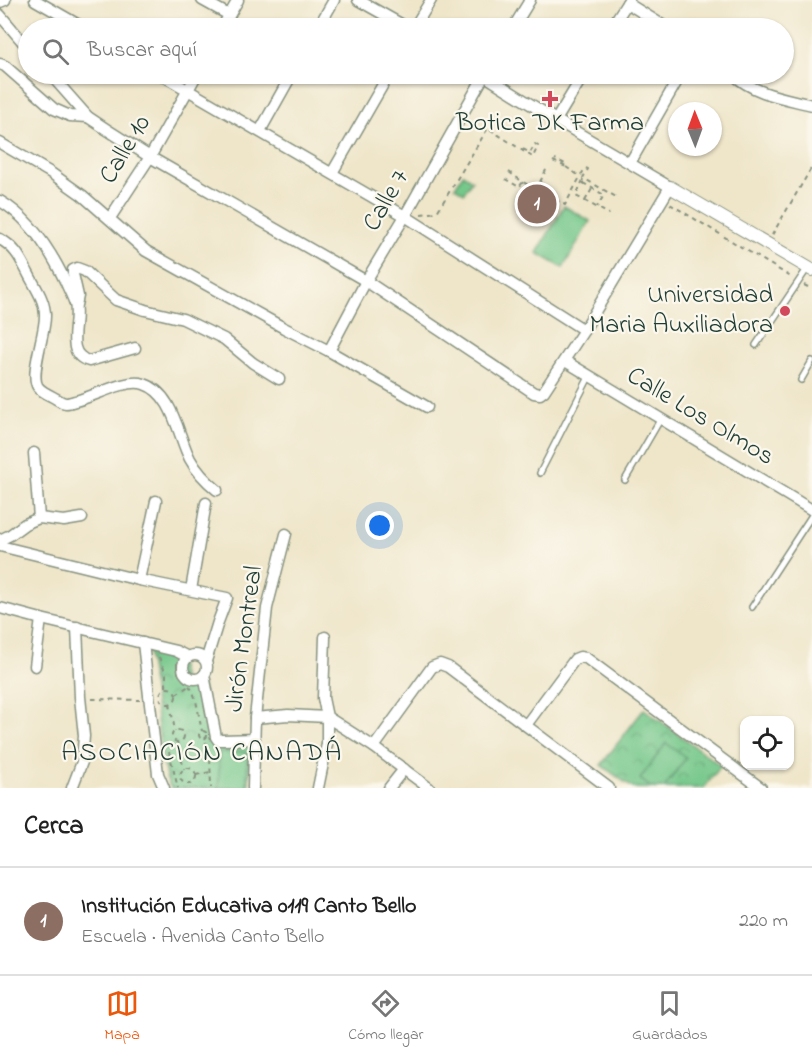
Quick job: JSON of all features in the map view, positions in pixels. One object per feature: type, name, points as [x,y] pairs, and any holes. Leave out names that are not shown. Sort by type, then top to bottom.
[{"type":"street","points":[[0,2],[5,0]]},
{"type":"street","points":[[35,0],[66,18]]},
{"type":"street","points":[[202,0],[229,15]]},
{"type":"street","points":[[227,18],[238,0]]},
{"type":"street","points":[[324,18],[334,0]]},
{"type":"street","points":[[358,0],[390,18]]},
{"type":"street","points":[[420,18],[432,0]]},
{"type":"street","points":[[519,18],[530,0]]},
{"type":"street","points":[[618,18],[628,2],[652,18]]},
{"type":"street","points":[[0,15],[18,36]]},
{"type":"street","points":[[0,64],[18,76]]},
{"type":"street","points":[[26,84],[54,109],[70,116],[88,117]]},
{"type":"street","points":[[59,84],[88,117],[106,129],[150,157],[366,281],[534,393],[540,394],[544,391],[565,361],[670,187]]},
{"type":"street","points":[[178,84],[405,216],[584,330]]},
{"type":"street","name":"Calle 10","points":[[110,218],[150,157],[191,84]]},
{"type":"street","points":[[260,131],[286,84]]},
{"type":"street","points":[[332,172],[382,84]]},
{"type":"street","name":"Calle 7","points":[[329,351],[366,281],[478,84]]},
{"type":"street","points":[[500,84],[556,120],[810,269]]},
{"type":"street","points":[[556,120],[578,84]]},
{"type":"street","points":[[630,163],[675,84]]},
{"type":"street","points":[[746,84],[753,89],[812,105]]},
{"type":"street","points":[[0,143],[51,173],[82,195],[146,251],[428,407]]},
{"type":"street","points":[[0,201],[13,208],[38,234],[60,270],[76,305]]},
{"type":"street","points":[[0,240],[11,245],[21,259],[43,301],[45,316],[35,376],[38,387],[49,396],[66,403],[86,399],[134,382],[155,388],[174,416],[189,458],[199,473],[217,490]]},
{"type":"street","points":[[135,348],[89,362],[78,355],[74,344],[78,296],[74,270],[77,268],[85,271],[116,300],[183,319],[224,339],[253,363],[279,379]]},
{"type":"street","name":"Calle Los Olmos","points":[[565,361],[812,510]]},
{"type":"street","points":[[34,453],[39,518]]},
{"type":"street","points":[[140,580],[156,501]]},
{"type":"street","points":[[191,590],[206,503]]},
{"type":"street","points":[[0,540],[39,518],[64,521],[82,518]]},
{"type":"street","name":"Jirón Montreal","points":[[253,788],[255,718],[267,608],[286,534]]},
{"type":"street","points":[[0,546],[140,580],[227,598],[206,661],[207,668],[204,675],[216,737],[218,740],[255,740]]},
{"type":"street","points":[[0,608],[41,620],[176,651],[188,657],[200,656],[206,661]]},
{"type":"street","points":[[35,666],[41,620]]},
{"type":"street","points":[[72,788],[82,762],[84,736],[77,627]]},
{"type":"street","points":[[318,788],[327,744],[327,717],[323,698],[325,637]]},
{"type":"street","points":[[143,643],[158,774],[164,788]]},
{"type":"street","points":[[188,657],[183,667],[185,674],[194,679],[204,675]]},
{"type":"street","points":[[526,725],[575,659],[586,658],[761,788]]},
{"type":"street","points":[[374,747],[432,667],[440,664],[448,667],[609,788]]},
{"type":"street","points":[[255,718],[327,717],[374,747],[429,788]]},
{"type":"street","points":[[389,788],[404,769]]},
{"type":"lane","points":[[756,345],[798,281],[810,269]]},
{"type":"lane","points":[[801,380],[812,361]]},
{"type":"lane","points":[[540,473],[589,377]]},
{"type":"lane","points":[[625,480],[660,420]]},
{"type":"lane","points":[[752,607],[812,515]]},
{"type":"path","points":[[421,214],[437,212],[488,128],[533,158],[538,146],[536,144],[530,153],[496,131]]},
{"type":"path","points":[[554,160],[592,189],[604,195],[597,207]]},
{"type":"path","points":[[536,189],[548,166]]},
{"type":"path","points":[[767,243],[812,167]]},
{"type":"path","points":[[582,180],[617,198],[583,178],[588,169],[585,168],[576,196],[609,214]]},
{"type":"path","points":[[508,172],[565,205],[582,180]]},
{"type":"path","points":[[505,179],[519,188],[523,182]]},
{"type":"path","points":[[585,201],[592,189]]},
{"type":"path","points":[[546,208],[552,196]]},
{"type":"path","points":[[668,202],[812,289]]},
{"type":"path","points":[[166,688],[166,674],[159,656],[168,658]]},
{"type":"path","points":[[177,661],[178,675],[193,693],[202,731],[199,736],[205,739]]},
{"type":"path","points":[[176,694],[189,686]]},
{"type":"path","points":[[166,688],[170,688],[176,694]]},
{"type":"path","points":[[166,688],[161,692],[160,698],[164,703],[174,702],[176,694]]},
{"type":"path","points":[[80,699],[150,700]]},
{"type":"path","points":[[170,704],[175,731],[172,738],[177,742],[184,769]]},
{"type":"path","points":[[175,731],[182,731],[184,735],[184,739],[177,742]]},
{"type":"path","points":[[202,731],[207,734],[205,739],[209,751],[211,788]]},
{"type":"path","points":[[170,753],[178,788]]},
{"type":"path","points":[[188,768],[196,775],[190,786],[183,783],[180,778],[184,769],[188,768]]},
{"type":"path","points":[[196,775],[210,772]]},
{"type":"green space","points":[[463,174],[472,180],[464,193],[455,187]]},
{"type":"green space","points":[[564,206],[590,221],[563,268],[537,253]]},
{"type":"green space","points":[[148,650],[178,659],[183,680],[188,683],[202,684],[214,740],[251,743],[249,788],[171,788],[166,777],[161,750]]},
{"type":"green space","points":[[644,709],[721,766],[704,788],[633,788],[601,765]]},
{"type":"green space","points":[[666,743],[686,758],[664,788],[652,788],[640,779]]},
{"type":"green space","points":[[219,752],[247,752],[247,788],[219,788]]},
{"type":"place","name":"Botica DK Farma","points":[[550,99]]},
{"type":"place","name":"Institución Educativa 0119 Canto Bello","points":[[537,204]]},
{"type":"place","name":"Universidad Maria Auxiliadora","points":[[785,311]]},
{"type":"district","name":"ASOCIACIÓN CANADÁ","points":[[202,753]]}]
